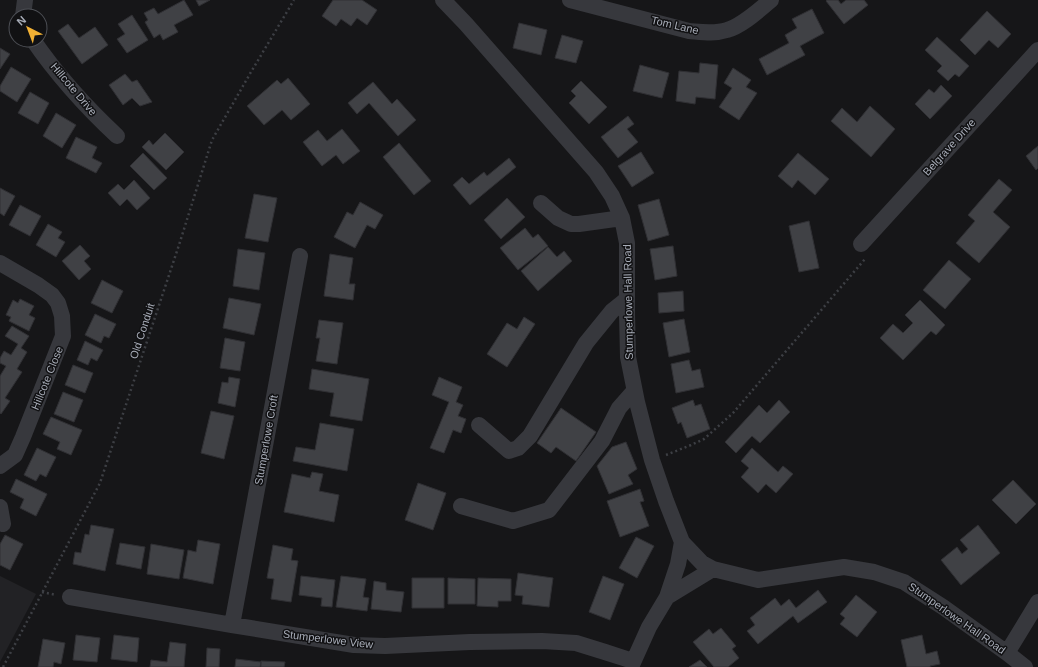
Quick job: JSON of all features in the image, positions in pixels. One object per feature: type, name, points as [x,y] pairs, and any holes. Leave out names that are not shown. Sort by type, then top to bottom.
[{"type":"street","name":"Stumperlowe Hall Road","points":[[443,0],[466,24],[596,172],[612,196],[622,218],[627,243],[628,357],[636,402],[652,460],[682,542],[702,563],[713,569],[758,580],[844,568],[874,572],[904,582],[943,607],[1025,667]]},
{"type":"street","name":"Tom Lane","points":[[570,0],[689,31],[707,32],[728,30],[744,22],[771,0]]},
{"type":"street","name":"Hillcote Drive","points":[[39,48],[95,115],[117,136]]},
{"type":"street","name":"Belgrave Drive","points":[[861,244],[1038,50]]},
{"type":"street","points":[[541,203],[558,218],[571,224],[622,218]]},
{"type":"street","name":"Stumperlowe Croft","points":[[232,625],[300,256]]},
{"type":"street","name":"Hillcote Close","points":[[0,263],[52,295],[58,304],[62,316],[64,336],[15,455],[0,466]]},
{"type":"street","points":[[479,425],[508,451],[518,448],[530,436],[586,343],[612,311],[627,299]]},
{"type":"street","points":[[461,506],[513,521],[549,510],[602,441],[619,408],[634,391]]},
{"type":"street","points":[[0,507],[3,524]]},
{"type":"street","points":[[632,664],[649,626],[667,597],[678,564],[682,542]]},
{"type":"street","points":[[667,597],[713,569]]},
{"type":"street","name":"Stumperlowe View","points":[[70,597],[354,645],[386,646],[542,640],[576,644],[605,652],[632,664]]},
{"type":"street","points":[[1007,653],[1038,602]]},
{"type":"path","name":"Old Conduit","points":[[3,667],[100,483],[179,245],[212,140],[294,0]]},
{"type":"path","points":[[652,460],[704,439],[733,413],[868,256],[861,244]]},
{"type":"shaded area","points":[[0,576],[36,594],[0,662]]},
{"type":"building","points":[[184,0],[193,15],[174,25],[178,32],[163,40],[160,34],[154,38],[145,22],[148,20],[144,13],[154,8],[158,14]]},
{"type":"building","points":[[196,0],[210,0],[199,6]]},
{"type":"building","points":[[333,0],[362,0],[377,10],[367,25],[357,18],[351,26],[341,19],[336,26],[322,16]]},
{"type":"building","points":[[838,0],[841,4],[846,0],[864,0],[868,5],[844,24],[826,1]]},
{"type":"building","points":[[812,9],[824,33],[800,46],[805,55],[767,75],[759,59],[789,43],[785,35],[797,28],[792,19]]},
{"type":"building","points":[[987,11],[1011,34],[998,48],[989,40],[975,55],[960,40]]},
{"type":"building","points":[[132,15],[148,40],[127,53],[117,39],[125,34],[118,24]]},
{"type":"building","points":[[519,23],[547,30],[541,55],[513,48]]},
{"type":"building","points":[[68,24],[79,38],[95,27],[108,45],[82,64],[58,31]]},
{"type":"building","points":[[562,35],[583,41],[576,63],[555,58]]},
{"type":"building","points":[[937,37],[969,66],[959,77],[955,74],[948,81],[937,71],[942,66],[925,50]]},
{"type":"building","points":[[0,48],[10,54],[0,69]]},
{"type":"building","points":[[700,63],[718,65],[715,99],[696,97],[695,104],[676,101],[679,71],[699,73]]},
{"type":"building","points":[[640,65],[669,73],[662,98],[633,91]]},
{"type":"building","points":[[11,67],[31,79],[17,102],[0,91],[0,86]]},
{"type":"building","points":[[733,68],[751,80],[746,87],[757,93],[739,120],[719,107],[732,88],[724,83]]},
{"type":"building","points":[[125,74],[132,82],[137,80],[152,102],[140,106],[132,98],[123,105],[109,85]]},
{"type":"building","points":[[288,78],[310,104],[291,120],[282,110],[264,125],[247,106],[277,80],[281,84]]},
{"type":"building","points":[[581,81],[607,107],[589,124],[569,103],[576,96],[571,91]]},
{"type":"building","points":[[373,82],[392,104],[397,99],[416,120],[398,136],[369,103],[357,114],[348,103]]},
{"type":"building","points":[[941,85],[952,96],[930,119],[915,104],[929,89],[934,93]]},
{"type":"building","points":[[30,92],[49,103],[38,124],[18,113]]},
{"type":"building","points":[[870,106],[895,129],[871,157],[831,121],[842,108],[857,122]]},
{"type":"building","points":[[56,113],[76,125],[62,148],[43,136]]},
{"type":"building","points":[[628,116],[634,124],[627,129],[638,142],[618,158],[601,137]]},
{"type":"building","points":[[342,129],[360,151],[343,164],[336,155],[322,166],[303,142],[318,130],[327,141]]},
{"type":"building","points":[[165,133],[184,152],[166,170],[142,147],[149,140],[153,145]]},
{"type":"building","points":[[76,137],[97,147],[92,158],[102,163],[96,173],[66,158]]},
{"type":"building","points":[[399,143],[431,181],[414,195],[383,157]]},
{"type":"building","points":[[1038,146],[1038,168],[1036,170],[1026,156]]},
{"type":"building","points":[[641,152],[654,173],[632,187],[618,166]]},
{"type":"building","points":[[143,153],[167,178],[154,190],[130,166]]},
{"type":"building","points":[[798,153],[829,179],[815,195],[798,180],[792,188],[778,176]]},
{"type":"building","points":[[509,158],[516,167],[470,205],[453,185],[462,177],[469,184],[484,172],[487,176]]},
{"type":"building","points":[[999,179],[1012,190],[993,212],[1010,227],[979,263],[956,243],[975,221],[968,215]]},
{"type":"building","points":[[134,180],[150,198],[137,210],[127,199],[120,206],[108,193],[118,184],[124,190]]},
{"type":"building","points":[[0,188],[15,196],[4,216],[0,213]]},
{"type":"building","points":[[254,194],[277,198],[268,242],[245,238]]},
{"type":"building","points":[[507,198],[525,217],[501,239],[484,220]]},
{"type":"building","points":[[659,199],[669,235],[648,241],[638,205]]},
{"type":"building","points":[[360,202],[383,215],[375,229],[367,225],[355,248],[334,237],[347,212],[353,215]]},
{"type":"building","points":[[20,205],[41,216],[30,236],[9,225]]},
{"type":"building","points":[[809,221],[819,268],[799,272],[789,226]]},
{"type":"building","points":[[48,224],[62,232],[58,238],[65,242],[56,257],[36,245]]},
{"type":"building","points":[[525,228],[533,238],[538,234],[548,246],[518,270],[500,248]]},
{"type":"building","points":[[80,245],[90,256],[84,261],[91,269],[79,280],[62,261]]},
{"type":"building","points":[[673,246],[677,276],[655,280],[650,249]]},
{"type":"building","points":[[548,247],[557,257],[564,251],[572,261],[538,291],[521,271]]},
{"type":"building","points":[[238,249],[265,253],[259,290],[233,286]]},
{"type":"building","points":[[330,254],[353,258],[349,284],[355,284],[353,300],[324,296]]},
{"type":"building","points":[[949,260],[971,279],[945,309],[923,290]]},
{"type":"building","points":[[102,280],[123,291],[112,313],[91,303]]},
{"type":"building","points":[[683,291],[684,311],[659,313],[658,293]]},
{"type":"building","points":[[229,298],[261,304],[254,335],[223,328]]},
{"type":"building","points":[[20,299],[34,306],[29,315],[35,318],[29,331],[9,321],[11,317],[6,315],[13,300],[18,303]]},
{"type":"building","points":[[920,300],[945,325],[936,335],[931,331],[903,360],[880,338],[893,324],[903,333],[913,323],[905,315]]},
{"type":"building","points":[[95,314],[116,324],[109,338],[104,336],[101,343],[85,335]]},
{"type":"building","points":[[524,317],[535,324],[507,367],[487,354],[507,323],[517,329]]},
{"type":"building","points":[[684,319],[690,352],[669,357],[663,323]]},
{"type":"building","points":[[319,320],[343,323],[337,364],[316,361],[320,338],[316,338]]},
{"type":"building","points":[[12,326],[29,336],[21,348],[27,352],[17,369],[22,372],[5,398],[10,401],[1,414],[0,376],[6,366],[0,363],[0,358],[4,351],[11,355],[18,344],[5,336]]},
{"type":"building","points":[[225,338],[245,342],[240,371],[220,368]]},
{"type":"building","points":[[85,341],[103,350],[97,361],[91,358],[88,365],[77,360]]},
{"type":"building","points":[[689,360],[692,371],[700,369],[704,387],[676,393],[671,364]]},
{"type":"building","points":[[73,365],[93,373],[85,393],[65,385]]},
{"type":"building","points":[[312,369],[369,379],[362,421],[330,416],[334,393],[309,389]]},
{"type":"building","points":[[229,377],[240,379],[235,407],[218,403],[222,382],[228,383]]},
{"type":"building","points":[[439,377],[462,387],[456,402],[463,405],[458,416],[466,419],[461,433],[453,430],[444,453],[430,448],[449,402],[432,395]]},
{"type":"building","points":[[63,392],[83,400],[74,422],[54,414]]},
{"type":"building","points":[[693,400],[695,406],[701,404],[710,429],[687,438],[681,422],[678,424],[672,408]]},
{"type":"building","points":[[779,400],[790,412],[760,443],[752,436],[736,453],[725,442],[759,405],[767,413]]},
{"type":"building","points":[[561,408],[596,432],[576,461],[556,447],[551,453],[537,443]]},
{"type":"building","points":[[211,411],[234,416],[224,459],[201,453]]},
{"type":"building","points":[[51,417],[82,430],[71,455],[57,449],[60,442],[43,434]]},
{"type":"building","points":[[320,423],[354,429],[347,471],[293,461],[296,447],[315,450]]},
{"type":"building","points":[[626,442],[637,469],[628,475],[633,484],[609,494],[597,466],[612,447]]},
{"type":"building","points":[[37,448],[56,457],[46,477],[40,474],[36,481],[24,475]]},
{"type":"building","points":[[752,448],[778,472],[783,466],[793,474],[776,493],[766,484],[758,493],[741,477],[749,468],[741,461]]},
{"type":"building","points":[[312,472],[323,474],[319,491],[339,495],[334,522],[284,512],[292,474],[310,478]]},
{"type":"building","points":[[16,479],[47,494],[36,516],[20,508],[24,499],[10,492]]},
{"type":"building","points":[[1013,480],[1036,504],[1016,524],[992,500]]},
{"type":"building","points":[[418,483],[446,493],[433,530],[405,520]]},
{"type":"building","points":[[640,489],[644,501],[640,502],[649,526],[620,537],[607,501]]},
{"type":"building","points":[[91,525],[114,529],[105,571],[73,564],[75,552],[81,553],[85,534],[89,535]]},
{"type":"building","points":[[978,525],[1000,553],[961,585],[941,560],[957,547],[962,554],[968,549],[960,540]]},
{"type":"building","points":[[5,535],[23,544],[10,570],[0,565],[0,544]]},
{"type":"building","points":[[636,537],[654,546],[637,578],[619,568]]},
{"type":"building","points":[[198,540],[220,544],[213,584],[183,578],[188,550],[196,552]]},
{"type":"building","points":[[120,543],[145,547],[141,569],[116,564]]},
{"type":"building","points":[[151,544],[184,550],[179,579],[147,574]]},
{"type":"building","points":[[273,545],[293,549],[291,560],[298,561],[291,602],[271,599],[274,579],[267,578]]},
{"type":"building","points":[[518,573],[553,578],[549,607],[522,604],[523,596],[515,595]]},
{"type":"building","points":[[301,576],[335,580],[332,607],[321,606],[322,598],[299,595]]},
{"type":"building","points":[[341,576],[366,579],[363,597],[369,598],[367,611],[336,607]]},
{"type":"building","points":[[603,576],[624,584],[610,620],[589,612]]},
{"type":"building","points":[[412,578],[444,578],[444,608],[412,608]]},
{"type":"building","points":[[448,578],[475,579],[475,604],[448,604]]},
{"type":"building","points":[[478,578],[511,579],[511,601],[498,601],[498,607],[477,606]]},
{"type":"building","points":[[374,581],[386,583],[386,590],[404,592],[401,612],[371,609]]},
{"type":"building","points":[[818,590],[827,602],[798,623],[793,616],[758,644],[747,631],[755,625],[750,618],[775,598],[781,606],[789,599],[796,608]]},
{"type":"building","points":[[856,595],[877,612],[857,637],[840,624],[845,618],[840,614]]},
{"type":"building","points":[[721,628],[736,646],[732,649],[739,658],[728,667],[714,667],[693,642],[709,629],[713,634]]},
{"type":"building","points":[[76,635],[100,638],[97,662],[73,660]]},
{"type":"building","points":[[114,635],[139,638],[137,662],[111,659]]},
{"type":"building","points":[[922,635],[926,654],[937,651],[940,664],[930,667],[907,667],[901,640]]},
{"type":"building","points":[[43,639],[65,643],[61,664],[54,662],[53,667],[38,667]]},
{"type":"building","points":[[170,642],[186,644],[184,667],[150,667],[151,660],[167,662]]},
{"type":"building","points":[[207,648],[220,649],[219,667],[206,667]]},
{"type":"building","points":[[236,659],[261,662],[260,667],[235,667]]},
{"type":"building","points":[[700,660],[707,667],[689,667]]},
{"type":"building","points":[[261,661],[285,662],[284,667],[261,667]]}]
